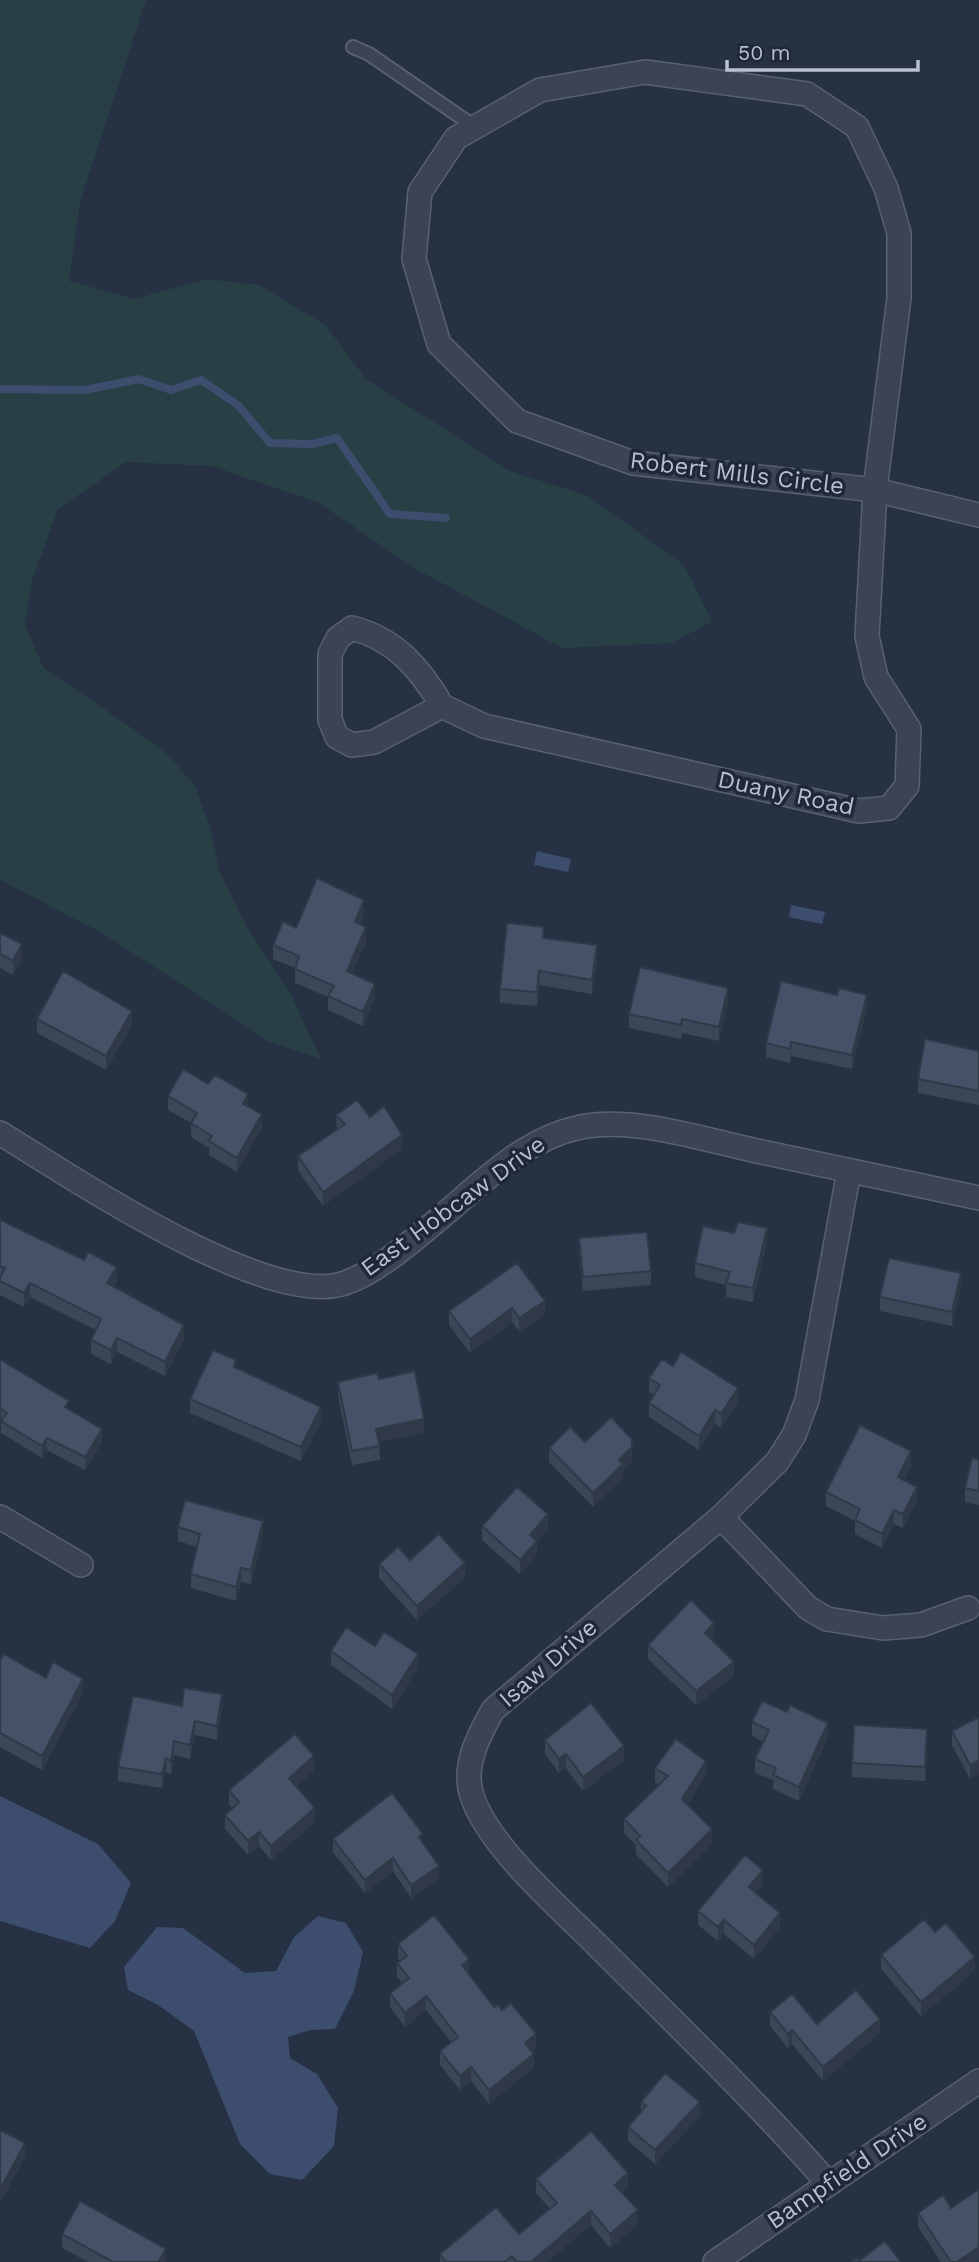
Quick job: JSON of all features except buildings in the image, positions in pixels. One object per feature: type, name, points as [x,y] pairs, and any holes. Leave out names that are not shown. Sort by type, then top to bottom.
[{"type":"street","name":"Robert Mills Circle","points":[[875,490],[899,298],[899,233],[886,188],[857,127],[807,94],[645,72],[540,90],[456,138],[420,192],[414,259],[439,344],[517,421],[633,463],[875,490],[979,515]]},
{"type":"street","name":"Duany Road","points":[[442,706],[497,729],[859,811],[889,808],[907,786],[909,729],[876,677],[867,636],[875,490]]},
{"type":"street","points":[[352,628],[375,634],[424,674],[442,706],[374,742],[352,745],[337,737],[330,720],[330,654],[338,638],[352,628]]},
{"type":"street","name":"East Hobcaw Drive","points":[[0,1133],[135,1216],[248,1271],[300,1287],[321,1288],[346,1283],[404,1248],[536,1141],[584,1126],[613,1124],[677,1133],[979,1198]]},
{"type":"street","name":"Isaw Drive","points":[[828,2183],[762,2107],[525,1872],[484,1822],[471,1793],[470,1762],[476,1740],[493,1710],[721,1517],[777,1462],[794,1435],[807,1400],[849,1171]]},
{"type":"street","points":[[0,1517],[81,1565]]},
{"type":"street","points":[[721,1517],[808,1608],[827,1619],[896,1627],[921,1625],[968,1608]]},
{"type":"street","name":"Bampfield Drive","points":[[715,2262],[979,2081]]},
{"type":"lane","points":[[353,47],[394,71],[475,127]]},
{"type":"green space","points":[[0,0],[146,0],[80,202],[69,281],[134,299],[207,279],[259,285],[325,325],[366,379],[510,471],[588,496],[684,565],[712,622],[671,643],[562,648],[416,569],[319,503],[212,466],[126,462],[58,509],[32,581],[25,624],[43,667],[162,749],[194,784],[209,824],[219,870],[245,924],[289,991],[321,1059],[268,1041],[104,934],[0,880]]},
{"type":"water","points":[[537,851],[571,859],[568,872],[534,865]]},
{"type":"water","points":[[791,905],[825,912],[822,924],[789,917]]},
{"type":"water","points":[[0,1796],[98,1844],[131,1883],[115,1921],[90,1948],[0,1921]]},
{"type":"water","points":[[318,1916],[346,1923],[363,1952],[354,1991],[335,2029],[311,2030],[288,2037],[290,2058],[317,2074],[338,2108],[334,2146],[302,2180],[270,2174],[240,2144],[194,2031],[158,2005],[128,1990],[124,1967],[157,1927],[183,1928],[245,1973],[276,1971],[294,1937]]},
{"type":"waterway","points":[[0,389],[85,390],[139,379],[171,390],[201,380],[238,405],[270,443],[312,444],[337,438],[390,514],[446,518]]}]
